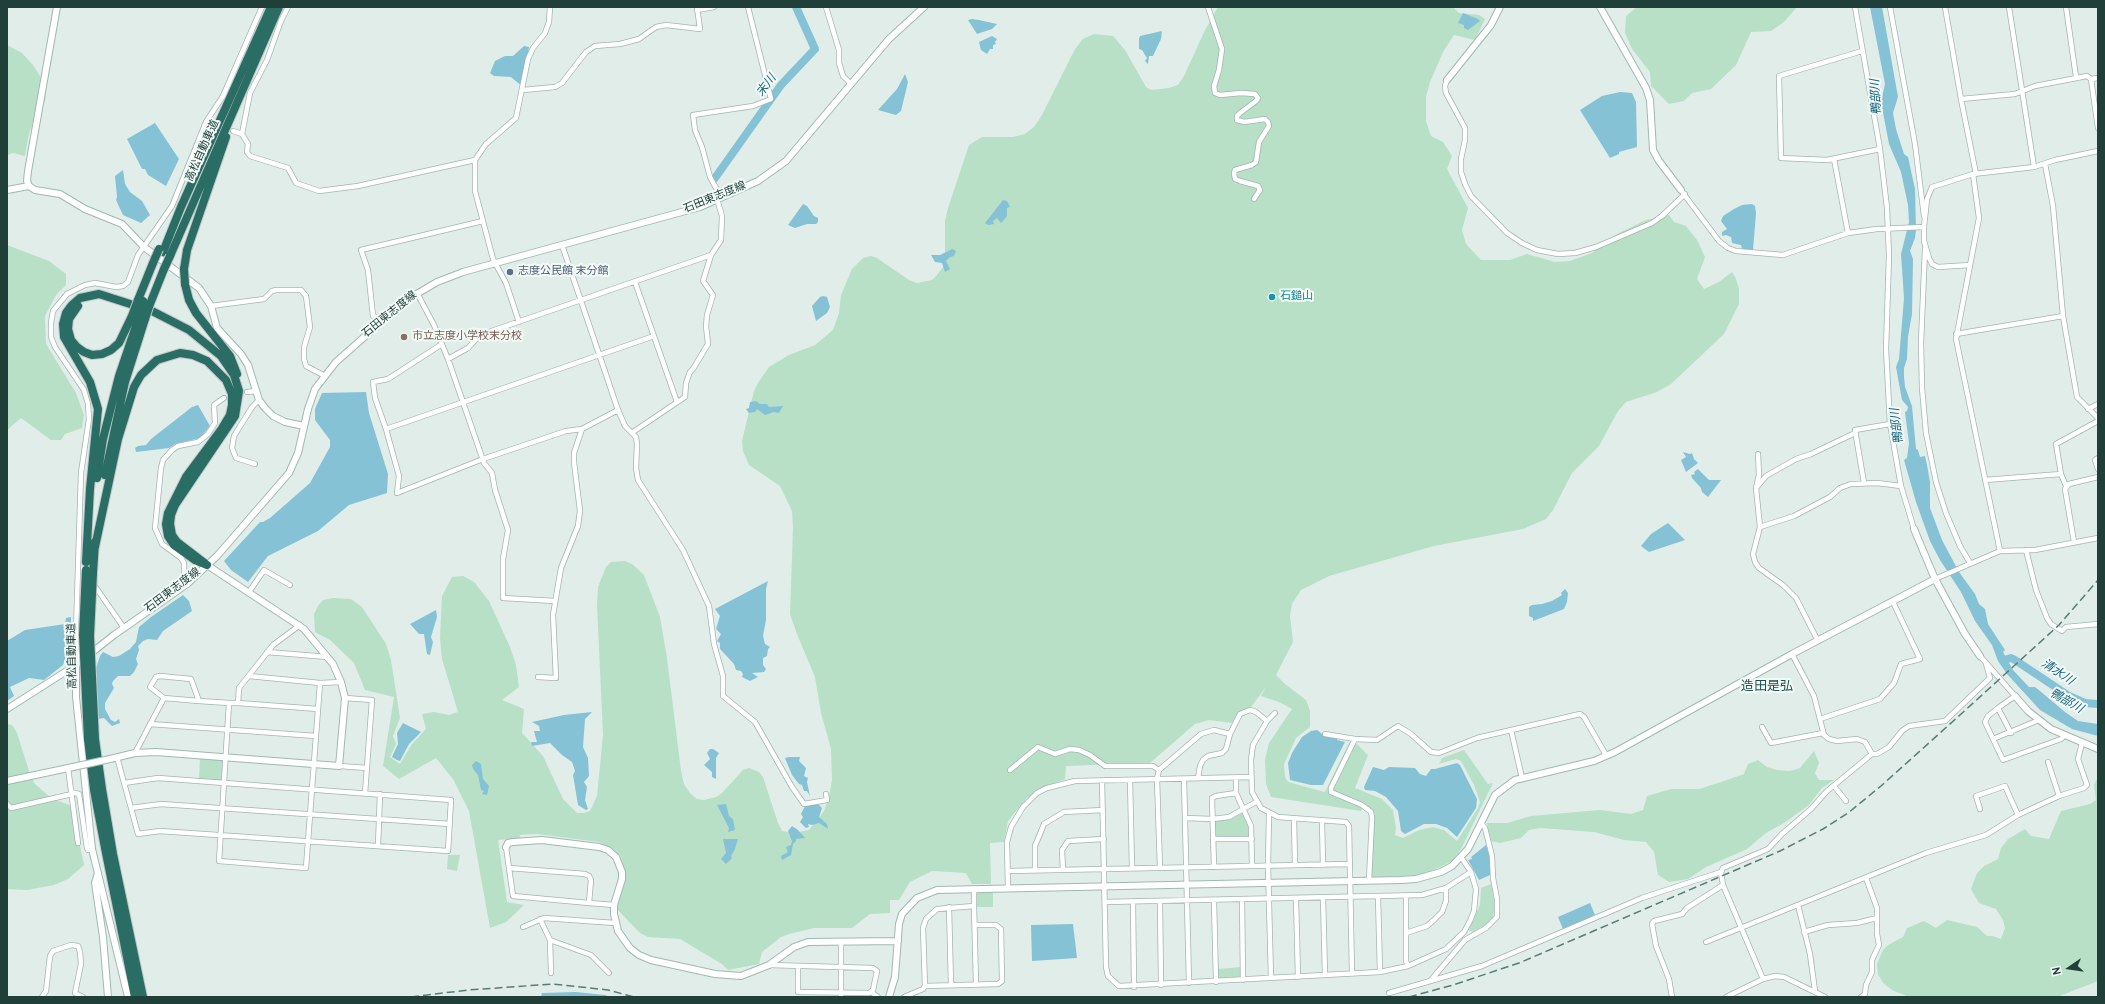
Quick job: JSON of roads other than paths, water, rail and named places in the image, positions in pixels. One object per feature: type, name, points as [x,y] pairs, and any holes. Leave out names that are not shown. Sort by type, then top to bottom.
[{"type":"highway","name":"高松自動車道","points":[[144,302],[164,253],[210,163],[271,7]]},
{"type":"highway","points":[[207,565],[177,542],[172,535],[170,524],[171,515],[175,505],[235,416],[239,392],[236,367],[230,356],[196,313],[189,300],[185,284],[184,269],[187,250],[210,163],[279,7]]},
{"type":"highway","name":"高松自動車道","points":[[164,253],[181,207],[210,163]]},
{"type":"highway","points":[[164,253],[158,266],[144,302],[138,318],[119,343],[111,350],[102,354],[92,355],[84,352],[71,340],[68,329],[69,319],[74,310],[81,303],[89,300],[101,299],[113,302],[156,318],[177,328],[209,350],[226,371],[239,392]]},
{"type":"highway","points":[[88,568],[90,496],[98,409],[90,382],[64,337],[64,318],[66,312],[72,305],[80,298],[99,294],[152,311],[171,320],[200,338],[222,356],[234,376],[239,392]]},
{"type":"highway","points":[[138,318],[144,302]]},
{"type":"highway","name":"高松自動車道","points":[[88,568],[95,547],[112,436],[138,318]]},
{"type":"highway","name":"高松自動車道","points":[[135,997],[94,790],[88,568],[93,500],[103,439],[119,376],[138,318]]},
{"type":"highway","points":[[95,547],[118,439],[127,406],[141,375],[157,360],[180,353],[193,355],[207,361],[216,368],[239,392]]},
{"type":"highway","name":"高松自動車道","points":[[92,739],[143,997]]},
{"type":"street","points":[[57,7],[27,181],[35,190],[60,194],[85,209],[122,224],[144,247],[199,288],[211,306],[217,328],[241,354],[248,365],[259,400],[273,416],[285,422],[304,426]]},
{"type":"street","points":[[128,997],[92,849],[79,737],[76,631],[81,473],[90,419],[84,390],[51,337],[51,323],[54,311],[60,301],[67,294],[78,287],[95,283],[116,287],[123,286],[128,282],[138,255],[172,206],[206,122],[223,96],[262,7]]},
{"type":"street","points":[[242,134],[250,93],[267,60],[281,21],[288,7]]},
{"type":"street","points":[[519,322],[506,283],[495,264],[483,221],[475,191],[475,160],[486,144],[516,118],[528,59],[533,48],[545,33],[549,22],[550,7]]},
{"type":"street","points":[[522,90],[555,86],[562,83],[586,52],[595,46],[620,44],[639,39],[656,27],[666,25],[700,29],[697,9],[714,7]]},
{"type":"street","points":[[633,432],[685,397],[686,383],[690,372],[694,369],[708,344],[706,326],[707,315],[713,295],[703,281],[711,255],[721,240],[722,216],[719,198],[710,177],[702,147],[695,130],[693,115],[753,106],[771,99],[748,7]]},
{"type":"street","points":[[826,7],[839,50],[839,63],[843,76],[851,84]]},
{"type":"street","name":"石田東志度線","points":[[7,709],[76,665],[124,628],[187,584],[207,565],[286,478],[298,453],[304,426],[316,389],[325,376],[336,362],[383,319],[417,293],[463,272],[700,207],[758,181],[786,161],[889,39],[924,7]]},
{"type":"street","points":[[1208,7],[1222,49],[1219,70],[1214,86],[1215,93],[1220,95],[1241,93],[1255,94],[1258,98],[1256,102],[1240,113],[1237,116],[1237,120],[1244,122],[1265,119],[1269,126],[1258,142],[1256,162],[1252,165],[1235,170],[1234,173],[1235,179],[1258,186],[1260,190],[1254,199]]},
{"type":"street","points":[[1500,7],[1491,25],[1447,80],[1445,86],[1446,93],[1465,128],[1461,172],[1465,184],[1471,196],[1507,233],[1522,243],[1537,250],[1558,254],[1575,253],[1596,247],[1652,223],[1662,216],[1683,192]]},
{"type":"street","points":[[1600,7],[1646,88],[1651,106],[1654,150],[1659,161],[1719,241],[1728,248],[1736,251],[1783,254],[1848,233],[1890,228],[1923,228]]},
{"type":"street","points":[[1855,7],[1880,149],[1890,228],[1886,349],[1890,424],[1901,486],[1914,529],[1965,634],[1986,664],[2014,696],[2039,720],[2064,736],[2098,749]]},
{"type":"street","points":[[1890,7],[1915,144],[1925,222]]},
{"type":"street","points":[[1945,7],[1979,211],[1956,334],[1958,350],[1969,393],[2000,551]]},
{"type":"street","points":[[2009,7],[2034,167]]},
{"type":"street","points":[[2066,7],[2076,77]]},
{"type":"street","points":[[1862,51],[1779,76],[1781,158],[1834,159],[1880,149]]},
{"type":"street","points":[[1960,99],[2015,94],[2035,86],[2076,77],[2087,76],[2091,79],[2098,78]]},
{"type":"street","points":[[2091,79],[2098,128]]},
{"type":"street","points":[[206,122],[215,124]]},
{"type":"street","points":[[233,131],[242,134],[248,144],[247,152],[250,156],[288,168],[296,183],[319,191],[358,186],[475,160]]},
{"type":"street","points":[[1968,564],[1946,513],[1936,482],[1926,433],[1922,388],[1921,343],[1925,249],[1923,228],[1927,199],[1932,187],[1974,174],[2034,167],[2055,160],[2098,151]]},
{"type":"street","points":[[1834,159],[1848,233]]},
{"type":"street","points":[[2045,164],[2053,206],[2063,316],[2077,397],[2098,419],[2056,444],[2061,474],[2066,486],[2065,496],[2074,542]]},
{"type":"street","points":[[7,190],[30,186]]},
{"type":"street","points":[[383,319],[373,316],[368,270],[361,250],[483,221]]},
{"type":"street","points":[[562,246],[618,410],[625,426],[633,432],[637,444],[636,468],[638,480],[683,550],[709,606],[714,644],[723,676],[723,696],[755,722],[792,787],[804,804],[827,800],[826,794]]},
{"type":"street","points":[[1925,249],[1932,264],[1938,266],[1970,265]]},
{"type":"street","points":[[448,359],[468,348],[478,337],[711,255]]},
{"type":"street","points":[[636,282],[677,402]]},
{"type":"street","points":[[211,306],[264,299],[272,291],[276,290],[301,290],[306,296],[310,327],[304,347],[306,366],[325,376]]},
{"type":"street","points":[[417,293],[442,344],[483,459],[492,473],[495,490],[508,530],[503,559],[503,598],[555,601]]},
{"type":"street","points":[[1956,334],[2063,316]]},
{"type":"street","points":[[386,429],[654,336]]},
{"type":"street","points":[[442,344],[388,379],[373,382],[375,398],[386,429],[399,476],[397,493],[483,459],[566,431],[582,429],[618,410]]},
{"type":"street","points":[[239,392],[256,391]]},
{"type":"street","points":[[187,584],[184,580],[184,563],[181,558],[162,544],[155,528],[161,468],[163,460],[172,450],[178,446],[198,442],[208,434],[215,423],[214,405],[224,398]]},
{"type":"street","points":[[255,464],[236,458],[232,448],[234,436],[252,407],[259,400]]},
{"type":"street","points":[[2088,409],[2098,404]]},
{"type":"street","points":[[1756,488],[1766,476],[1796,459],[1811,454],[1855,433],[1855,430],[1890,424]]},
{"type":"street","points":[[538,677],[556,678],[553,615],[561,568],[578,526],[580,511],[574,453],[582,429]]},
{"type":"street","points":[[1855,433],[1864,483]]},
{"type":"street","points":[[1758,454],[1759,475],[1756,488],[1760,527],[1753,554],[1754,562],[1759,568],[1783,584],[1796,598],[1818,641]]},
{"type":"street","points":[[2098,458],[2095,460],[2098,469]]},
{"type":"street","points":[[1985,480],[2061,474]]},
{"type":"street","points":[[2066,486],[2098,477]]},
{"type":"street","points":[[1760,527],[1794,516],[1830,497],[1840,488],[1851,484],[1864,483],[1901,486]]},
{"type":"street","points":[[888,997],[895,977],[899,924],[902,914],[917,898],[937,890],[1350,881],[1416,879],[1428,877],[1440,872],[1461,858],[1468,850],[1495,795],[1504,787],[1522,778],[1580,764],[1606,755],[1792,654],[1937,578],[1968,564],[2000,551],[2026,550],[2098,538]]},
{"type":"street","points":[[2026,550],[2036,590],[2047,618],[2051,624],[2062,631],[2066,627],[2098,624]]},
{"type":"street","points":[[207,565],[300,625],[310,634],[333,664],[341,682],[344,698],[340,766]]},
{"type":"street","points":[[249,592],[264,570],[290,585]]},
{"type":"street","points":[[78,575],[96,586],[124,628]]},
{"type":"street","points":[[1820,719],[1880,699],[1894,683],[1901,664],[1920,659],[1893,602]]},
{"type":"street","points":[[238,703],[239,688],[267,652],[273,645],[300,625]]},
{"type":"street","points":[[267,652],[316,658],[328,657]]},
{"type":"street","points":[[1792,654],[1814,696],[1823,733],[1828,739],[1844,741],[1856,739],[1865,742],[1872,754]]},
{"type":"street","points":[[1389,992],[1482,966],[1642,898],[1721,872],[1723,868],[1768,849],[1782,834],[1811,810],[1818,800],[1872,754],[1877,754],[1889,747],[1902,731],[1909,726],[1945,721],[1990,678],[1986,664]]},
{"type":"street","points":[[199,701],[190,679],[160,676],[156,677],[150,687],[164,698],[199,701],[318,709]]},
{"type":"street","points":[[249,676],[320,683],[341,682]]},
{"type":"street","points":[[229,703],[219,861],[306,868],[320,683]]},
{"type":"street","points":[[2014,696],[1988,716],[1985,722],[2003,760],[2061,739],[2064,736]]},
{"type":"street","points":[[135,753],[164,698]]},
{"type":"street","points":[[344,698],[372,700],[365,793]]},
{"type":"street","points":[[1998,708],[2011,733]]},
{"type":"street","points":[[1198,778],[1200,766],[1203,760],[1213,754],[1224,752],[1230,734],[1240,714],[1245,710],[1256,712],[1267,721]]},
{"type":"street","points":[[1275,713],[1267,721],[1253,745],[1250,777],[1252,792],[1256,802],[1269,814],[1294,819],[1346,822],[1349,826],[1352,973]]},
{"type":"street","points":[[1325,734],[1355,740],[1377,740],[1398,726],[1411,734],[1431,752],[1439,753],[1466,742],[1580,714],[1584,717],[1606,755]]},
{"type":"street","points":[[1994,739],[2039,720]]},
{"type":"street","points":[[150,724],[316,736]]},
{"type":"street","points":[[1762,727],[1771,742],[1823,733]]},
{"type":"street","points":[[1160,868],[1159,770],[1201,734],[1214,730],[1230,734]]},
{"type":"street","points":[[1511,730],[1522,778]]},
{"type":"street","points":[[1355,740],[1331,788],[1331,792],[1362,805],[1371,812],[1369,880]]},
{"type":"street","points":[[1706,942],[1866,878],[1926,852],[1986,835],[2018,815],[2059,796],[2084,788],[2087,786],[2078,759],[2082,743]]},
{"type":"street","points":[[1010,770],[1038,747],[1055,754],[1070,749],[1079,750],[1090,755],[1105,766],[1153,766],[1159,770]]},
{"type":"street","points":[[7,781],[135,753],[156,752],[367,768]]},
{"type":"street","points":[[117,757],[124,783],[138,834],[160,831],[448,851],[451,800],[158,778],[124,783]]},
{"type":"street","points":[[2048,762],[2059,796]]},
{"type":"street","points":[[70,767],[71,793],[78,843]]},
{"type":"street","points":[[1008,888],[1007,842],[1011,827],[1017,815],[1030,799],[1055,784],[1066,782],[1250,777]]},
{"type":"street","points":[[1236,778],[1236,793],[1251,826],[1252,866]]},
{"type":"street","points":[[1184,779],[1189,983]]},
{"type":"street","points":[[1130,780],[1132,868]]},
{"type":"street","points":[[1102,781],[1106,967],[1108,976],[1113,982],[1120,986],[1134,987],[1380,972],[1408,966],[1446,949],[1464,932],[1474,911],[1476,889],[1471,872],[1461,858]]},
{"type":"street","points":[[1834,786],[1846,801]]},
{"type":"street","points":[[1980,808],[1976,796],[2005,786],[2018,815]]},
{"type":"street","points":[[7,804],[11,808],[71,793],[79,794],[87,848],[88,850],[92,849]]},
{"type":"street","points":[[1214,867],[1212,798],[1236,793]]},
{"type":"street","points":[[378,846],[380,794]]},
{"type":"street","points":[[1185,818],[1213,819],[1229,817],[1256,802]]},
{"type":"street","points":[[131,808],[161,804],[450,824]]},
{"type":"street","points":[[1035,870],[1035,846],[1044,824],[1064,812],[1103,810]]},
{"type":"street","points":[[1269,814],[1268,882],[1271,978]]},
{"type":"street","points":[[1294,819],[1295,865]]},
{"type":"street","points":[[1322,821],[1322,865]]},
{"type":"street","points":[[1431,980],[1465,940],[1486,928],[1497,916],[1497,899],[1492,878],[1492,856],[1485,828],[1481,823]]},
{"type":"street","points":[[1063,870],[1062,850],[1068,842],[1104,839]]},
{"type":"street","points":[[1214,839],[1252,839]]},
{"type":"street","points":[[614,905],[513,896],[506,847],[508,843],[542,840],[599,847],[608,850],[616,857],[622,872],[622,879],[614,905],[615,923],[622,940],[639,955],[651,960],[728,975],[741,976],[769,965],[800,943],[816,940],[898,941]]},
{"type":"street","points":[[1008,871],[1349,864]]},
{"type":"street","points":[[509,868],[585,874],[589,876],[591,880],[589,903]]},
{"type":"street","points":[[1105,902],[1214,901],[1422,895],[1446,888],[1471,872]]},
{"type":"street","points":[[1721,872],[1723,884],[1763,979]]},
{"type":"street","points":[[98,873],[95,883],[103,937],[108,997]]},
{"type":"street","points":[[1861,997],[1865,994],[1866,985],[1872,972],[1872,960],[1879,945],[1877,934],[1878,908],[1866,878]]},
{"type":"street","points":[[1672,997],[1665,967],[1656,946],[1652,924],[1654,921],[1682,914],[1687,908],[1723,884]]},
{"type":"street","points":[[1406,933],[1427,926],[1442,912],[1446,901],[1446,888]]},
{"type":"street","points":[[974,889],[976,984]]},
{"type":"street","points":[[1406,896],[1406,961],[1408,966]]},
{"type":"street","points":[[1378,897],[1380,972]]},
{"type":"street","points":[[1324,898],[1325,975]]},
{"type":"street","points":[[1296,899],[1298,977]]},
{"type":"street","points":[[1242,900],[1243,980]]},
{"type":"street","points":[[1214,901],[1216,982]]},
{"type":"street","points":[[1133,902],[1134,987]]},
{"type":"street","points":[[1160,902],[1161,985]]},
{"type":"street","points":[[1798,905],[1810,954],[1814,991]]},
{"type":"street","points":[[926,986],[923,928],[926,919],[937,909],[974,906]]},
{"type":"street","points":[[949,907],[951,985]]},
{"type":"street","points":[[1804,932],[1828,925],[1857,923],[1877,918]]},
{"type":"street","points":[[523,927],[540,919],[615,923]]},
{"type":"street","points":[[540,919],[550,940],[551,973]]},
{"type":"street","points":[[904,997],[923,989],[926,986],[998,984],[1002,981],[1001,929],[996,925],[975,925]]},
{"type":"street","points":[[550,940],[591,955],[609,973]]},
{"type":"street","points":[[841,941],[841,995]]},
{"type":"street","points":[[42,997],[46,991],[50,956],[53,952],[71,945],[78,946],[80,952],[81,964],[75,993],[83,997]]},
{"type":"street","points":[[769,965],[873,968],[877,971],[871,992]]},
{"type":"street","points":[[798,966],[798,992],[841,995],[871,992],[878,997]]},
{"type":"street","points":[[1726,997],[1763,979],[1775,976],[1784,977],[1825,997]]},
{"type":"water","points":[[1870,7],[1882,7],[1898,97],[1893,113],[1896,129],[1904,154],[1908,157],[1915,189],[1916,230],[1915,238],[1910,251],[1913,259],[1912,314],[1904,377],[1905,387],[1912,406],[1916,449],[1918,450],[1920,457],[1925,456],[1927,465],[1930,482],[1930,508],[1942,540],[1959,572],[1975,594],[1979,604],[1985,609],[1988,624],[2005,650],[2003,652],[2013,670],[2029,687],[2035,687],[2078,721],[2098,724],[2098,736],[2072,729],[2040,710],[2007,674],[1998,661],[1992,645],[1975,621],[1961,592],[1940,560],[1930,541],[1916,502],[1904,460],[1907,458],[1909,443],[1905,412],[1907,411],[1908,407],[1902,400],[1896,367],[1899,359],[1904,298],[1901,254],[1909,222],[1908,205],[1901,172],[1889,144],[1881,102],[1885,84]]},
{"type":"water","points":[[1463,13],[1480,21],[1468,30],[1464,28],[1464,25],[1458,23]]},
{"type":"water","points":[[972,19],[997,24],[992,29],[977,34],[968,20]]},
{"type":"water","points":[[1162,31],[1161,39],[1153,56],[1149,56],[1148,64],[1145,61],[1147,58],[1142,50],[1139,49],[1140,36]]},
{"type":"water","points":[[992,36],[997,39],[995,42],[996,44],[993,45],[993,49],[990,49],[987,54],[981,50],[979,42]]},
{"type":"water","points":[[524,46],[529,47],[523,87],[511,77],[494,76],[490,73],[495,61],[505,56],[513,56]]},
{"type":"water","points":[[905,74],[908,82],[901,111],[896,115],[878,110],[897,89]]},
{"type":"water","points":[[1620,92],[1632,93],[1636,102],[1637,147],[1619,152],[1619,154],[1610,158],[1580,110],[1602,96]]},
{"type":"water","points":[[155,123],[179,159],[166,186],[148,175],[145,169],[142,169],[127,139]]},
{"type":"water","points":[[123,170],[125,184],[130,192],[142,201],[150,215],[141,223],[123,215],[116,200],[115,176]]},
{"type":"water","points":[[1003,200],[1007,201],[1010,207],[1007,208],[1007,216],[1001,223],[997,218],[993,221],[994,224],[988,225],[985,223],[989,218]]},
{"type":"water","points":[[803,204],[807,206],[814,216],[818,218],[818,222],[816,224],[807,224],[795,228],[788,225]]},
{"type":"water","points":[[1752,204],[1755,206],[1756,213],[1753,250],[1742,249],[1741,245],[1732,243],[1731,237],[1726,235],[1722,236],[1722,232],[1727,229],[1721,221],[1723,216],[1734,209],[1742,205]]},
{"type":"water","points":[[952,249],[956,251],[954,256],[950,257],[946,261],[950,269],[945,272],[942,263],[935,262],[931,255],[940,255]]},
{"type":"water","points":[[820,297],[827,297],[830,307],[827,313],[816,321],[812,306]]},
{"type":"water","points":[[366,392],[369,413],[388,474],[387,493],[349,505],[318,531],[268,556],[248,582],[231,570],[224,561],[260,522],[270,518],[310,483],[330,447],[330,440],[315,420],[315,409],[322,393]]},
{"type":"water","points":[[756,401],[760,404],[767,404],[769,407],[783,406],[779,413],[774,412],[765,415],[757,409],[755,412],[749,413],[746,409],[749,408],[750,402]]},
{"type":"water","points":[[198,405],[210,426],[200,438],[175,444],[169,448],[136,452],[135,448],[146,445],[151,439],[192,407]]},
{"type":"water","points":[[1683,452],[1690,454],[1692,453],[1694,459],[1698,463],[1686,472],[1681,460],[1686,457]]},
{"type":"water","points":[[1698,469],[1709,480],[1721,480],[1708,497],[1702,492],[1701,488],[1692,478],[1691,475],[1695,474],[1694,472]]},
{"type":"water","points":[[1668,523],[1685,540],[1649,552],[1641,546],[1651,534]]},
{"type":"water","points":[[768,581],[766,589],[766,620],[763,636],[765,644],[770,647],[768,649],[767,656],[763,658],[763,665],[766,669],[764,672],[752,673],[758,677],[750,681],[742,677],[743,674],[741,671],[736,670],[734,664],[720,649],[720,643],[717,641],[721,634],[716,629],[720,616],[715,609]]},
{"type":"water","points":[[1565,589],[1568,593],[1567,602],[1564,609],[1533,621],[1533,618],[1529,616],[1529,607],[1552,601],[1562,595],[1561,593]]},
{"type":"water","points":[[183,595],[189,601],[192,611],[163,631],[157,640],[148,639],[143,641],[138,646],[139,650],[136,659],[138,664],[134,672],[130,676],[118,676],[113,681],[112,684],[114,688],[105,703],[105,709],[111,720],[115,722],[119,719],[120,723],[112,726],[104,718],[98,719],[96,668],[100,656],[103,652],[113,657],[119,656],[130,649],[136,642],[139,627]]},
{"type":"water","points":[[436,610],[437,617],[431,637],[433,642],[430,655],[427,654],[424,634],[419,634],[410,624]]},
{"type":"water","points":[[71,617],[70,650],[63,665],[44,680],[29,678],[10,687],[14,696],[7,701],[7,641],[25,630],[65,624],[66,618]]},
{"type":"water","points":[[592,712],[585,719],[583,747],[588,758],[589,776],[584,782],[587,787],[585,800],[588,809],[586,810],[578,805],[573,775],[575,771],[572,762],[562,755],[550,743],[532,746],[531,742],[537,742],[534,731],[540,731],[539,726],[532,722],[564,715]]},
{"type":"water","points":[[403,723],[421,732],[409,744],[400,761],[392,757],[398,744],[397,733]]},
{"type":"water","points":[[1317,730],[1326,737],[1337,738],[1337,740],[1345,742],[1323,785],[1311,785],[1290,780],[1288,763],[1292,753],[1302,737],[1311,731]]},
{"type":"water","points":[[710,749],[713,749],[719,753],[716,758],[716,779],[712,777],[712,772],[704,765],[710,759],[707,753]]},
{"type":"water","points":[[800,757],[799,761],[806,768],[804,776],[808,778],[807,782],[810,796],[807,791],[804,791],[802,785],[799,784],[792,775],[785,758]]},
{"type":"water","points":[[476,761],[481,764],[483,779],[489,786],[487,795],[482,794],[484,791],[481,790],[478,775],[473,769],[472,765]]},
{"type":"water","points":[[1457,763],[1460,765],[1477,799],[1476,808],[1457,837],[1447,828],[1436,824],[1424,824],[1405,834],[1401,831],[1398,811],[1386,797],[1375,791],[1365,790],[1364,787],[1373,767],[1384,770],[1389,767],[1415,768],[1420,774],[1426,776],[1431,769]]},
{"type":"water","points":[[726,804],[729,816],[733,819],[735,830],[728,832],[729,828],[717,805]]},
{"type":"water","points":[[818,804],[822,808],[819,817],[827,824],[828,829],[819,823],[812,825],[808,824],[809,827],[806,828],[800,822],[803,817],[801,814],[805,806]]},
{"type":"water","points":[[792,826],[805,838],[796,839],[793,844],[791,855],[782,860],[781,856],[788,852],[786,847],[791,845],[792,841],[788,831]]},
{"type":"water","points":[[723,839],[738,839],[731,856],[732,858],[726,864],[721,859],[726,853]]},
{"type":"water","points":[[1486,845],[1490,857],[1490,875],[1479,880],[1468,860],[1472,859],[1471,857]]},
{"type":"water","points":[[1590,903],[1595,915],[1563,929],[1558,917]]},
{"type":"water","points":[[1073,924],[1077,958],[1032,961],[1031,925]]},
{"type":"water","points":[[576,992],[611,997],[541,997],[542,993]]},
{"type":"waterway","name":"末川","points":[[715,178],[781,85],[815,49],[796,7]]},
{"type":"waterway","name":"清水川","points":[[2004,660],[2011,658],[2015,660],[2069,696],[2085,703],[2098,704]]},
{"type":"railway","points":[[1409,997],[1453,985],[1519,963],[1780,851],[1823,829],[1848,813],[1881,786],[1960,715],[2059,625],[2098,580]]},
{"type":"railway","points":[[411,997],[468,990],[553,984],[608,990],[634,997]]},
{"type":"place","name":"志度公民館 末分館","points":[[510,272]]},
{"type":"place","name":"石鎚山","points":[[1272,297]]},
{"type":"place","name":"市立志度小学校末分校","points":[[404,337]]},
{"type":"district","name":"造田是弘","points":[[1767,687]]},
{"type":"water label","name":"鴨部川","points":[[1877,97]]},
{"type":"water label","name":"鴨部川","points":[[1898,426]]},
{"type":"water label","name":"鴨部川","points":[[2066,702]]}]
